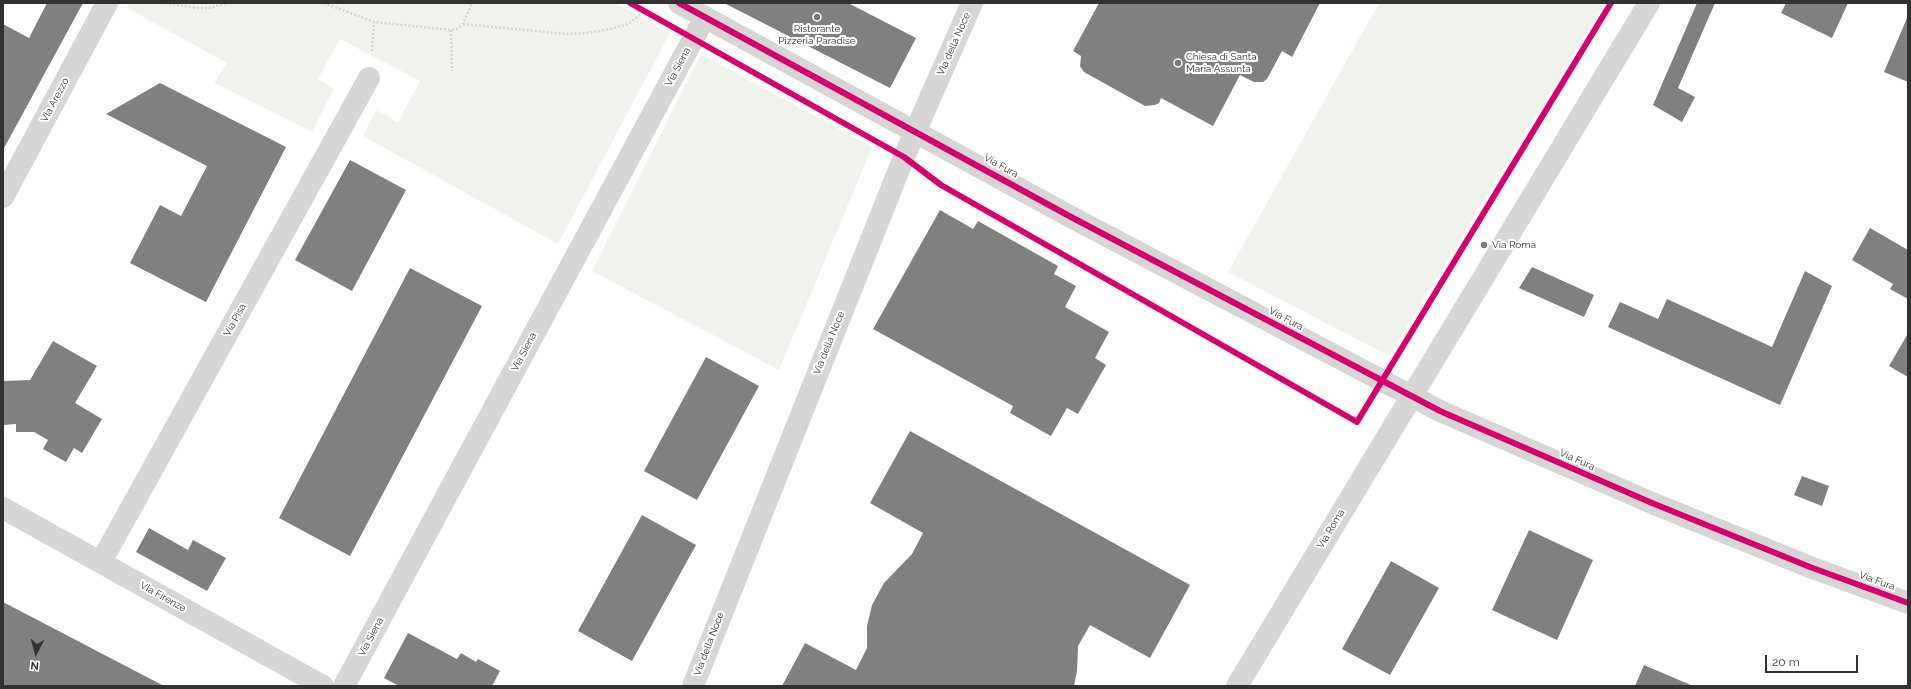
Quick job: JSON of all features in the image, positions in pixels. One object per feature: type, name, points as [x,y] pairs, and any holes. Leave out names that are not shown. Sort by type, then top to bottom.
[{"type":"street","name":"Via Arezzo","points":[[3,197],[107,3]]},
{"type":"street","name":"Via Fura","points":[[679,3],[916,131],[1071,217],[1411,396],[1652,504],[1810,567],[1908,603]]},
{"type":"street","name":"Via della Noce","points":[[693,686],[746,550],[916,131],[972,3]]},
{"type":"street","name":"Via Roma","points":[[1237,686],[1649,3]]},
{"type":"street","name":"Via Siena","points":[[344,686],[705,17]]},
{"type":"street","name":"Via Pisa","points":[[101,562],[369,78]]},
{"type":"street","name":"Via Firenze","points":[[3,508],[323,686]]},
{"type":"path","points":[[165,3],[196,8],[210,8],[227,3]]},
{"type":"path","points":[[324,3],[374,22],[451,30],[457,29],[463,24],[472,3]]},
{"type":"path","points":[[463,24],[566,34],[587,33],[628,24],[642,10],[651,14]]},
{"type":"path","points":[[451,30],[452,71]]},
{"type":"shaded area","points":[[129,3],[615,3],[670,33],[558,244],[363,136],[376,110],[398,122],[420,81],[340,39],[318,79],[334,89],[312,132],[214,83],[227,63],[127,8]]},
{"type":"shaded area","points":[[1379,3],[1605,3],[1389,356],[1228,272]]},
{"type":"shaded area","points":[[701,54],[872,147],[779,370],[592,271]]},
{"type":"building","points":[[47,3],[83,3],[3,150],[3,24],[29,38]]},
{"type":"building","points":[[724,3],[848,3],[916,38],[890,88]]},
{"type":"building","name":"Chiesa di Santa Maria Assunta","points":[[1099,3],[1320,3],[1292,57],[1282,51],[1267,79],[1263,82],[1254,82],[1240,75],[1213,126],[1161,98],[1159,103],[1155,105],[1145,106],[1084,72],[1080,66],[1081,56],[1073,51]]},
{"type":"building","points":[[1697,3],[1715,3],[1678,88],[1695,97],[1682,122],[1653,105]]},
{"type":"building","points":[[1786,3],[1848,3],[1832,38],[1781,13]]},
{"type":"building","points":[[1907,18],[1908,19],[1908,82],[1884,72]]},
{"type":"building","points":[[160,83],[286,147],[206,302],[130,263],[160,205],[181,216],[207,166],[106,114]]},
{"type":"building","points":[[350,160],[406,190],[352,291],[295,260]]},
{"type":"building","points":[[940,210],[973,229],[978,221],[1058,266],[1054,274],[1076,286],[1065,307],[1109,332],[1095,358],[1106,365],[1078,414],[1067,408],[1051,436],[1010,413],[1013,406],[873,329]]},
{"type":"building","points":[[1870,228],[1908,250],[1908,299],[1890,289],[1893,284],[1852,260]]},
{"type":"building","points":[[1532,267],[1594,295],[1584,317],[1519,288]]},
{"type":"building","points":[[410,268],[482,306],[350,556],[279,518]]},
{"type":"building","points":[[1805,271],[1832,286],[1780,405],[1608,327],[1620,302],[1658,319],[1667,299],[1772,347]]},
{"type":"building","points":[[1907,335],[1908,336],[1908,377],[1889,366]]},
{"type":"building","points":[[53,341],[97,366],[75,403],[102,419],[82,453],[74,448],[66,462],[43,449],[48,440],[34,432],[16,432],[16,424],[3,425],[3,381],[30,380]]},
{"type":"building","points":[[706,357],[759,386],[697,500],[644,471]]},
{"type":"building","points":[[910,431],[1190,585],[1150,658],[1090,625],[1078,646],[1077,671],[1074,686],[782,686],[805,643],[856,670],[867,648],[867,626],[872,605],[884,583],[912,554],[923,533],[870,503]]},
{"type":"building","points":[[1802,476],[1829,486],[1822,506],[1794,495]]},
{"type":"building","points":[[642,515],[696,545],[632,661],[578,631]]},
{"type":"building","points":[[149,528],[188,550],[193,540],[226,558],[207,591],[136,552]]},
{"type":"building","points":[[1529,530],[1593,560],[1557,640],[1492,610]]},
{"type":"building","points":[[1391,561],[1439,588],[1390,675],[1342,649]]},
{"type":"building","points":[[3,602],[164,686],[3,686]]},
{"type":"building","points":[[408,633],[457,659],[461,653],[476,662],[478,659],[500,671],[492,686],[399,686],[384,678]]},
{"type":"building","points":[[1644,665],[1693,686],[1635,686]]},
{"type":"cycle path","points":[[630,3],[904,157],[941,185],[1357,422],[1611,3]]},
{"type":"cycle path","points":[[679,3],[1071,217],[1440,411],[1652,503],[1810,567],[1908,603]]},
{"type":"place","name":"Ristorante Pizzeria Paradise","points":[[817,17]]},
{"type":"place","name":"Chiesa di Santa Maria Assunta","points":[[1178,63]]},
{"type":"place","name":"Via Roma","points":[[1484,245]]}]
